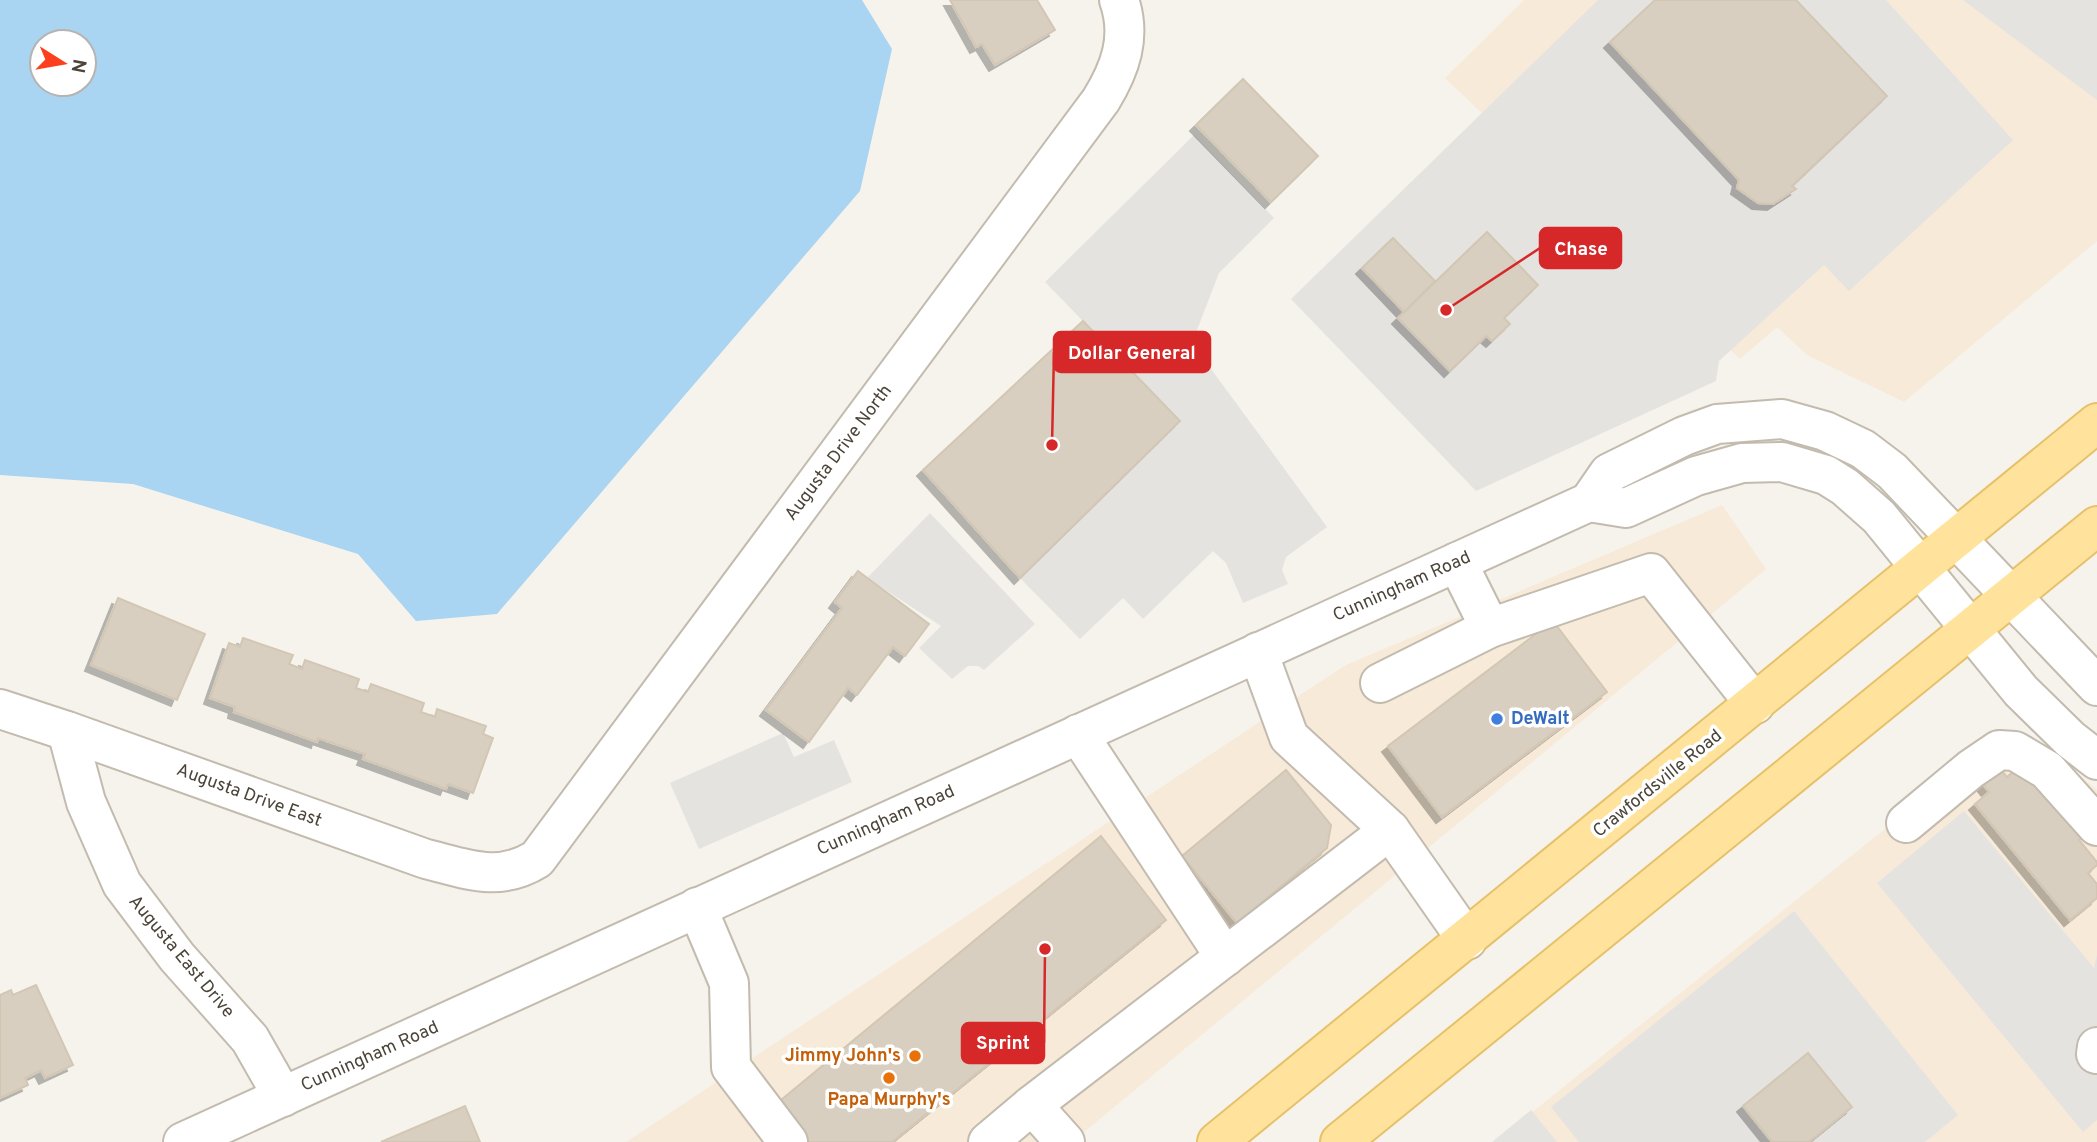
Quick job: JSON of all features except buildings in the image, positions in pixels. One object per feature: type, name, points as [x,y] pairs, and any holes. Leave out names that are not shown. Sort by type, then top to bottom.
[{"type":"main road","name":"Crawfordsville Road","points":[[1217,1142],[2097,423]]},
{"type":"main road","points":[[1340,1142],[2097,526]]},
{"type":"street","name":"Augusta Drive North","points":[[501,873],[527,865],[548,847],[1101,100],[1117,74],[1124,44],[1124,14],[1119,0]]},
{"type":"street","points":[[2097,685],[1892,471],[1863,449],[1825,431],[1782,419],[1717,424],[1684,436],[1609,473],[1589,502],[1626,508],[1696,476],[1752,462],[1782,462],[1826,475],[1845,487],[1879,517],[2021,691],[2070,739],[2097,761]]},
{"type":"street","name":"Cunningham Road","points":[[183,1142],[1589,502]]},
{"type":"street","points":[[1457,562],[1490,628]]},
{"type":"street","points":[[1380,683],[1490,628],[1651,573],[1755,704]]},
{"type":"street","points":[[1258,652],[1289,737],[1390,830],[1467,940]]},
{"type":"street","name":"Augusta Drive East","points":[[0,709],[426,859],[479,872],[501,873]]},
{"type":"street","name":"Augusta East Drive","points":[[67,731],[86,802],[122,884],[177,957],[250,1039],[283,1097]]},
{"type":"street","points":[[1078,734],[1225,957]]},
{"type":"street","points":[[1906,823],[1998,750],[2014,751],[2047,770],[2097,825]]},
{"type":"street","points":[[988,1142],[1032,1105],[1390,830]]},
{"type":"street","points":[[697,908],[729,983],[731,1067],[788,1142]]},
{"type":"street","points":[[1032,1105],[1065,1142]]},
{"type":"shaded area","points":[[1524,0],[2097,0],[2097,241],[1904,402],[1807,355],[1777,327],[1740,359],[1445,78]]},
{"type":"shaded area","points":[[1598,0],[1886,0],[2013,140],[1849,291],[1824,265],[1719,361],[1716,381],[1476,491],[1291,299]]},
{"type":"shaded area","points":[[1963,0],[2097,0],[2097,100]]},
{"type":"shaded area","points":[[1194,135],[1274,218],[1219,273],[1192,343],[1327,527],[1286,557],[1282,570],[1288,584],[1243,603],[1226,563],[1213,551],[1143,619],[1123,598],[1080,639],[1020,578],[1180,421],[1045,282]]},
{"type":"shaded area","points":[[1722,505],[1766,569],[1072,1142],[626,1142],[1344,666]]},
{"type":"shaded area","points":[[930,513],[1035,624],[984,670],[978,666],[968,666],[952,679],[919,648],[941,626],[867,578]]},
{"type":"shaded area","points":[[783,733],[794,757],[834,740],[852,782],[699,849],[670,783]]},
{"type":"shaded area","points":[[1992,743],[2044,745],[2097,790],[2097,1142],[1495,1142]]},
{"type":"shaded area","points":[[1964,811],[2094,968],[2097,955],[2097,1120],[2083,1132],[1877,883]]},
{"type":"shaded area","points":[[1794,911],[1958,1115],[1925,1142],[1579,1142],[1551,1107]]},
{"type":"shaded area","points":[[1531,1110],[1557,1142],[1492,1142]]},
{"type":"water","points":[[0,0],[862,0],[892,49],[860,191],[497,614],[416,621],[358,554],[133,484],[0,475]]},
{"type":"place","name":"Chase","points":[[1446,310]]},
{"type":"place","name":"Dollar General","points":[[1052,445]]},
{"type":"place","name":"DeWalt","points":[[1497,719]]},
{"type":"place","name":"Sprint","points":[[1045,949]]},
{"type":"place","name":"Jimmy John's","points":[[915,1056]]},
{"type":"place","name":"Papa Murphy's","points":[[889,1078]]}]
